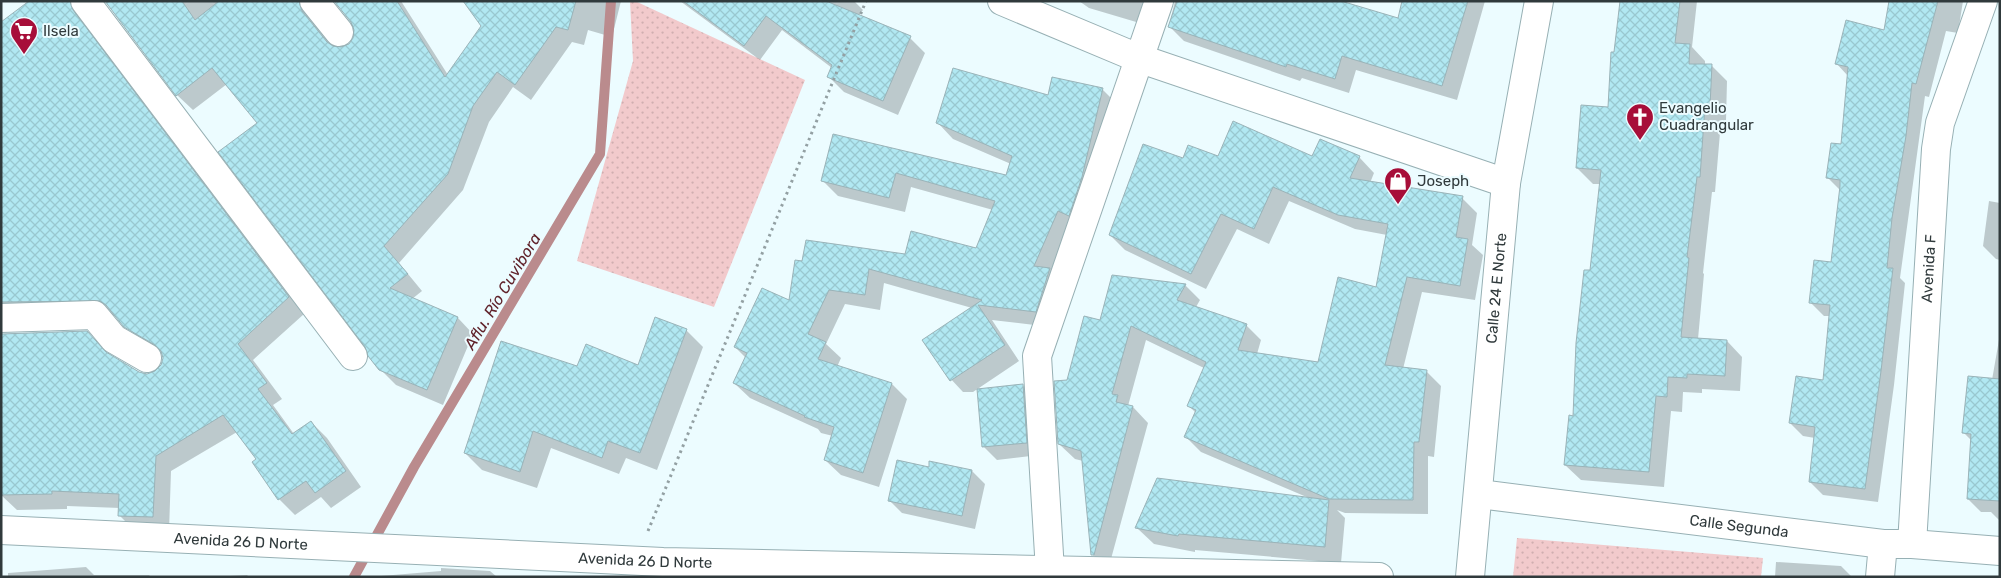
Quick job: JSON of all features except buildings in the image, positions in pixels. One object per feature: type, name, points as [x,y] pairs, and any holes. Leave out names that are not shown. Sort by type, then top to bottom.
[{"type":"street","points":[[85,1],[353,356]]},
{"type":"street","points":[[314,1],[339,32]]},
{"type":"street","points":[[1002,1],[1138,58],[1506,183]]},
{"type":"street","points":[[1051,574],[1036,356],[1084,223],[1138,58],[1159,1]]},
{"type":"street","name":"Calle 24 E Norte","points":[[1470,577],[1506,183],[1539,1]]},
{"type":"street","name":"Avenida F","points":[[1912,544],[1936,149],[1940,124],[1983,1]]},
{"type":"street","points":[[1,318],[94,315],[114,339],[147,358]]},
{"type":"street","name":"Calle Segunda","points":[[1479,494],[1883,544],[1912,544],[2000,551]]},
{"type":"street","name":"Avenida 26 D Norte","points":[[1,530],[635,561],[663,570],[1379,577]]},
{"type":"street","points":[[1880,577],[1883,544]]},
{"type":"path","points":[[635,561],[866,1]]},
{"type":"shaded area","points":[[630,1],[635,1],[805,80],[714,307],[577,261],[633,61]]},
{"type":"shaded area","points":[[1517,538],[1763,558],[1761,577],[1513,577]]},
{"type":"waterway","name":"Aflu. Río Cuvibora","points":[[354,577],[414,467],[600,154],[611,1]]},
{"type":"place","name":"Ilsela","points":[[24,55]]},
{"type":"place","name":"Evangelio Cuadrangular","points":[[1640,141]]},
{"type":"place","name":"Joseph","points":[[1398,205]]}]
